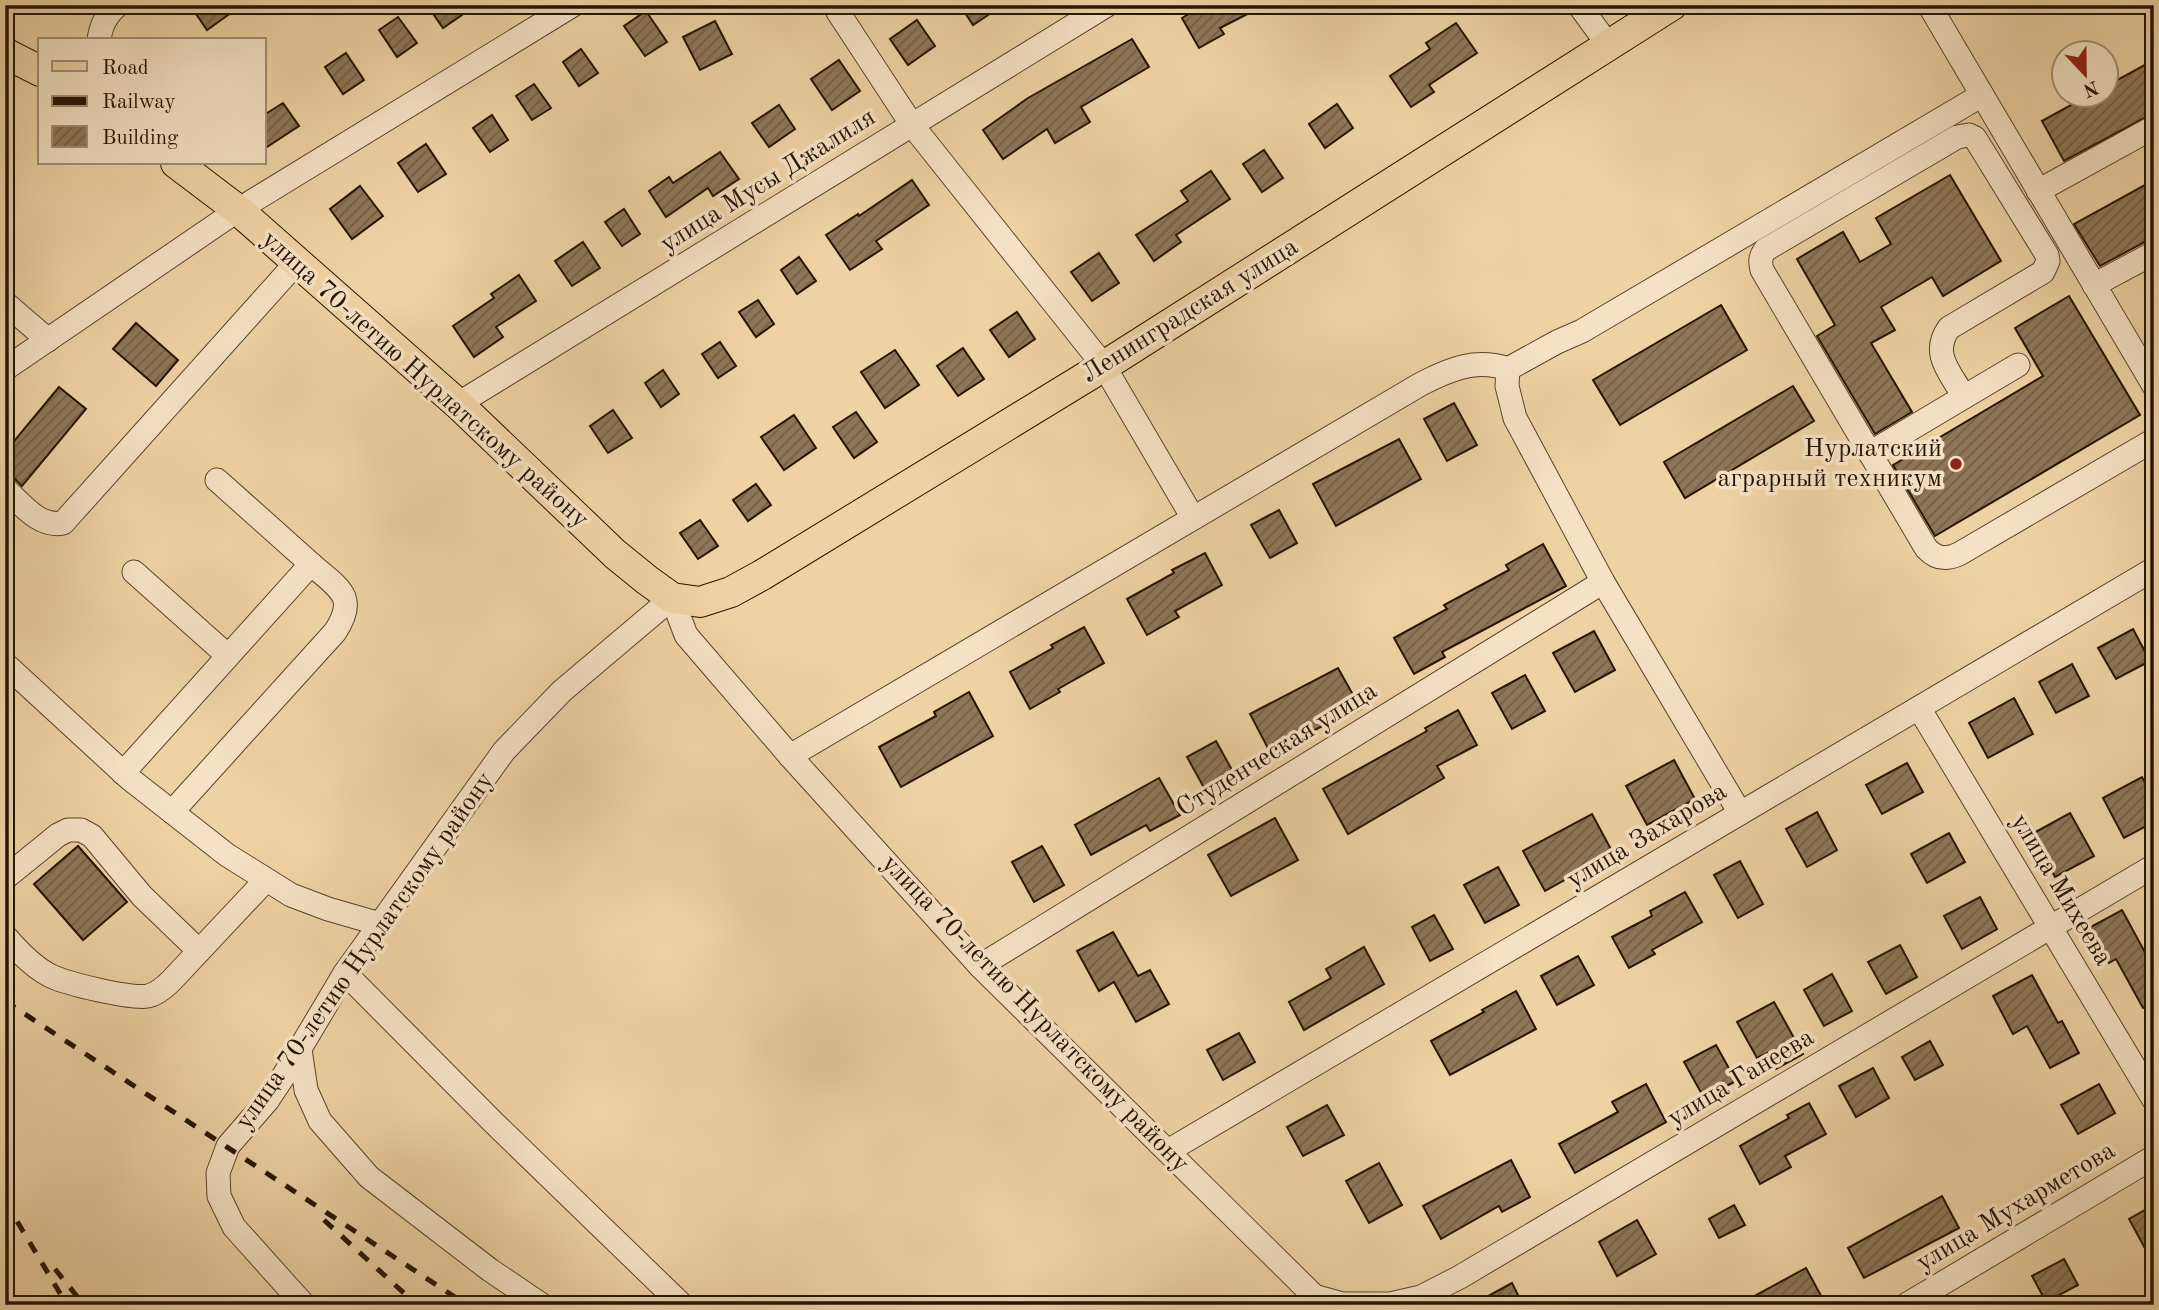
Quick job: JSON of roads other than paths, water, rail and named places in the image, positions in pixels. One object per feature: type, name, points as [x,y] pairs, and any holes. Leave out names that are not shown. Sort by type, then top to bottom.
[{"type":"main road","name":"Ленинградская улица","points":[[686,600],[731,592],[762,575],[1104,366],[1672,5]]},
{"type":"main road","points":[[5,53],[38,70]]},
{"type":"main road","name":"улица 70-летию Нурлатскому району","points":[[177,164],[227,202],[458,404],[615,554],[686,600]]},
{"type":"street","points":[[5,369],[48,340],[227,202],[573,5]]},
{"type":"street","name":"улица Мусы Джалиля","points":[[458,404],[1107,5]]},
{"type":"street","points":[[1579,5],[1609,46]]},
{"type":"street","points":[[1929,5],[2152,379]]},
{"type":"street","points":[[99,38],[101,27],[114,9]]},
{"type":"street","points":[[838,12],[912,125],[1104,366],[1193,518]]},
{"type":"street","points":[[1982,95],[1836,195],[1765,250],[1760,263],[1762,270],[1931,553],[1943,558],[1959,554],[2154,440]]},
{"type":"street","points":[[2038,191],[2154,127]]},
{"type":"street","points":[[1508,369],[1836,195],[1957,137],[1969,135],[1980,142],[2047,254],[2048,261],[2043,272],[1949,328],[1942,339],[1940,350],[1943,361],[1965,397]]},
{"type":"street","points":[[203,164],[227,202]]},
{"type":"street","points":[[2094,285],[2154,253]]},
{"type":"street","points":[[5,489],[41,521],[53,525],[63,523],[297,262]]},
{"type":"street","points":[[5,303],[48,340]]},
{"type":"street","points":[[790,756],[1420,384],[1439,374],[1477,364],[1490,362],[1508,369]]},
{"type":"street","points":[[1870,453],[2018,365]]},
{"type":"street","points":[[1508,369],[1508,394],[1515,418],[1603,582],[1740,813]]},
{"type":"street","points":[[172,812],[335,632],[346,615],[346,604],[341,591],[217,480]]},
{"type":"street","points":[[123,773],[311,564]]},
{"type":"street","name":"улица Захарова","points":[[1168,1151],[2154,569]]},
{"type":"street","points":[[134,572],[228,656]]},
{"type":"street","name":"Студенческая улица","points":[[980,966],[1603,582]]},
{"type":"street","name":"улица 70-летию Нурлатскому району","points":[[686,600],[686,635],[790,756],[980,966],[1314,1296],[1345,1304]]},
{"type":"street","name":"улица 70-летию Нурлатскому району","points":[[304,1304],[234,1227],[219,1196],[218,1173],[228,1146],[267,1101],[345,973],[504,751],[562,691],[686,600]]},
{"type":"street","points":[[5,664],[123,773],[265,881],[291,895],[328,909],[380,924]]},
{"type":"street","name":"улица Михеева","points":[[1919,708],[2154,1100]]},
{"type":"street","points":[[5,877],[58,835],[68,830],[81,830],[92,836],[142,895],[199,951]]},
{"type":"street","name":"улица Ганеева","points":[[1345,1304],[1390,1304],[1421,1297],[1460,1277],[2154,866]]},
{"type":"street","points":[[5,936],[48,975],[130,996],[148,996],[162,990],[265,881]]},
{"type":"street","points":[[345,973],[493,1122],[682,1305]]},
{"type":"street","points":[[300,1049],[306,1090],[320,1121],[369,1177],[490,1270],[542,1305]]},
{"type":"street","name":"улица Мухарметова","points":[[1906,1305],[2154,1157]]},
{"type":"railway","points":[[5,1001],[467,1305]]},
{"type":"railway","points":[[5,1201],[67,1305]]},
{"type":"railway","points":[[324,1220],[417,1305]]},
{"type":"railway","points":[[55,1269],[84,1305]]},
{"type":"place","name":"Нурлатский аграрный техникум","points":[[1956,464]]}]
